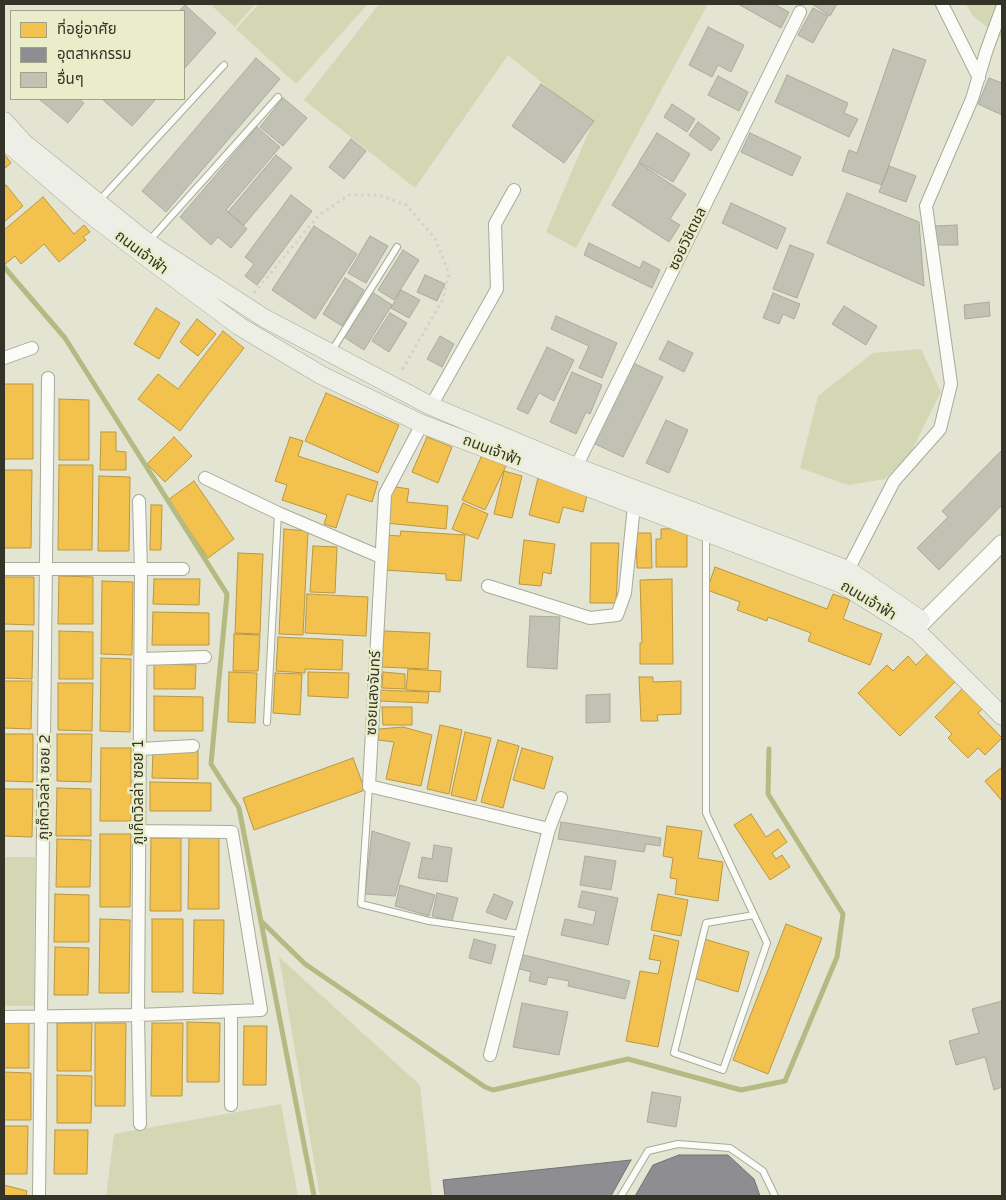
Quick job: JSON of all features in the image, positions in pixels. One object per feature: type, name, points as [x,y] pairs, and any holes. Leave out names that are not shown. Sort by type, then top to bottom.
[{"type":"main road","name":"ถนนเจ้าฟ้า","points":[[4,121],[24,143],[147,242],[244,305],[431,406],[576,467],[848,570],[923,622],[1002,698]]},
{"type":"main road","name":"ถนนเจ้าฟ้า","points":[[4,140],[86,211],[240,326],[321,375],[422,424],[842,584],[918,632],[1002,716]]},
{"type":"street","points":[[942,4],[979,78]]},
{"type":"street","points":[[848,570],[894,481],[940,429],[950,384],[926,206],[972,99],[1002,8]]},
{"type":"street","name":"ซอยวิชิตชล","points":[[576,467],[800,12]]},
{"type":"street","points":[[431,406],[497,289],[495,224],[514,190]]},
{"type":"street","points":[[4,358],[32,348]]},
{"type":"street","name":"ภูเก็ตวิลล่า ซอย 2","points":[[39,1196],[48,568],[48,378]]},
{"type":"street","name":"ซอยแสงจันทร์","points":[[369,786],[385,494],[422,424]]},
{"type":"street","points":[[205,478],[278,513],[381,557]]},
{"type":"street","name":"ภูเก็ตวิลล่า ซอย 1","points":[[139,501],[141,570],[138,1015],[140,1124]]},
{"type":"street","points":[[488,586],[590,618],[617,615],[624,592],[634,506]]},
{"type":"street","points":[[923,622],[1002,543]]},
{"type":"street","points":[[4,569],[183,569]]},
{"type":"street","points":[[141,659],[205,657]]},
{"type":"street","points":[[140,749],[194,746]]},
{"type":"street","points":[[369,786],[548,829]]},
{"type":"street","points":[[490,1055],[548,829],[561,798]]},
{"type":"street","points":[[4,1017],[43,1018],[261,1010],[232,832],[139,831]]},
{"type":"street","points":[[231,1011],[232,1105]]},
{"type":"lane","points":[[98,202],[224,65]]},
{"type":"lane","points":[[147,242],[278,97]]},
{"type":"lane","points":[[330,353],[397,247]]},
{"type":"lane","points":[[267,722],[278,513]]},
{"type":"lane","points":[[706,533],[706,813],[754,915],[767,943],[723,1070],[674,1053],[706,923],[754,915]]},
{"type":"lane","points":[[369,786],[361,904],[429,921],[521,934]]},
{"type":"lane","points":[[621,1196],[648,1151],[678,1144],[730,1148],[763,1171],[775,1196]]},
{"type":"path","points":[[244,305],[319,214],[350,195],[379,195],[406,206],[435,238],[449,274],[444,299],[392,386]]},
{"type":"green space","points":[[210,4],[255,4],[235,27]]},
{"type":"green space","points":[[259,4],[368,4],[296,84],[236,29]]},
{"type":"green space","points":[[379,4],[708,4],[576,248],[546,232],[592,124],[508,55],[415,188],[304,100]]},
{"type":"green space","points":[[966,4],[1002,4],[1002,39],[973,16]]},
{"type":"green space","points":[[921,349],[941,392],[911,452],[885,479],[848,485],[800,468],[818,396],[873,353]]},
{"type":"green space","points":[[4,857],[35,857],[34,1006],[4,1006]]},
{"type":"green space","points":[[279,957],[420,1085],[432,1196],[320,1196]]},
{"type":"green space","points":[[281,1104],[298,1196],[106,1196],[114,1134]]},
{"type":"building: ที่อยู่อาศัย","points":[[4,154],[11,163],[4,169]]},
{"type":"building: ที่อยู่อาศัย","points":[[6,185],[23,206],[4,222],[4,187]]},
{"type":"building: ที่อยู่อาศัย","points":[[43,197],[74,234],[84,225],[90,232],[83,237],[86,240],[59,262],[44,244],[21,264],[15,256],[4,265],[4,230]]},
{"type":"building: ที่อยู่อาศัย","points":[[156,308],[180,323],[159,359],[134,344]]},
{"type":"building: ที่อยู่อาศัย","points":[[197,319],[216,334],[198,356],[180,342]]},
{"type":"building: ที่อยู่อาศัย","points":[[223,331],[244,348],[180,431],[138,399],[158,374],[178,389]]},
{"type":"building: ที่อยู่อาศัย","points":[[4,384],[33,384],[33,459],[4,459]]},
{"type":"building: ที่อยู่อาศัย","points":[[326,393],[399,425],[378,473],[305,441]]},
{"type":"building: ที่อยู่อาศัย","points":[[59,399],[89,400],[89,460],[59,460]]},
{"type":"building: ที่อยู่อาศัย","points":[[101,432],[116,432],[116,451],[126,452],[126,470],[100,470]]},
{"type":"building: ที่อยู่อาศัย","points":[[174,437],[192,456],[165,482],[147,464]]},
{"type":"building: ที่อยู่อาศัย","points":[[290,437],[303,441],[298,456],[378,482],[372,502],[347,494],[336,528],[324,524],[327,515],[282,500],[287,485],[275,481]]},
{"type":"building: ที่อยู่อาศัย","points":[[427,437],[452,447],[438,483],[412,472]]},
{"type":"building: ที่อยู่อาศัย","points":[[482,455],[506,466],[485,510],[462,500]]},
{"type":"building: ที่อยู่อาศัย","points":[[59,465],[93,465],[92,550],[58,550]]},
{"type":"building: ที่อยู่อาศัย","points":[[4,470],[32,470],[31,548],[4,548]]},
{"type":"building: ที่อยู่อาศัย","points":[[504,471],[522,476],[512,518],[494,514]]},
{"type":"building: ที่อยู่อาศัย","points":[[99,476],[130,477],[129,551],[98,551]]},
{"type":"building: ที่อยู่อาศัย","points":[[538,478],[588,491],[583,512],[563,507],[559,523],[529,515]]},
{"type":"building: ที่อยู่อาศัย","points":[[194,481],[234,539],[208,558],[168,500]]},
{"type":"building: ที่อยู่อาศัย","points":[[390,486],[409,489],[407,502],[448,506],[446,529],[386,523]]},
{"type":"building: ที่อยู่อาศัย","points":[[463,503],[488,514],[478,539],[452,529]]},
{"type":"building: ที่อยู่อาศัย","points":[[151,505],[162,505],[161,550],[150,550]]},
{"type":"building: ที่อยู่อาศัย","points":[[687,528],[687,567],[656,567],[656,539],[661,539],[661,529]]},
{"type":"building: ที่อยู่อาศัย","points":[[284,529],[308,531],[303,635],[279,634]]},
{"type":"building: ที่อยู่อาศัย","points":[[401,531],[465,535],[461,581],[446,580],[446,574],[385,570],[384,535],[400,536]]},
{"type":"building: ที่อยู่อาศัย","points":[[636,533],[651,533],[652,568],[637,568]]},
{"type":"building: ที่อยู่อาศัย","points":[[524,540],[555,544],[551,574],[543,572],[541,586],[519,584]]},
{"type":"building: ที่อยู่อาศัย","points":[[591,543],[619,543],[616,603],[590,603]]},
{"type":"building: ที่อยู่อาศัย","points":[[313,546],[337,547],[335,593],[310,592]]},
{"type":"building: ที่อยู่อาศัย","points":[[238,553],[263,554],[260,634],[235,633]]},
{"type":"building: ที่อยู่อาศัย","points":[[715,567],[827,609],[833,594],[850,600],[843,619],[882,634],[870,665],[808,641],[811,633],[768,617],[767,621],[737,610],[740,602],[707,590]]},
{"type":"building: ที่อยู่อาศัย","points":[[59,576],[93,577],[93,624],[58,624]]},
{"type":"building: ที่อยู่อาศัย","points":[[4,577],[34,577],[34,625],[4,624]]},
{"type":"building: ที่อยู่อาศัย","points":[[154,579],[200,579],[199,605],[153,604]]},
{"type":"building: ที่อยู่อาศัย","points":[[672,579],[673,664],[640,664],[640,643],[642,643],[640,580]]},
{"type":"building: ที่อยู่อาศัย","points":[[102,581],[133,582],[132,655],[101,654]]},
{"type":"building: ที่อยู่อาศัย","points":[[307,594],[368,597],[366,636],[305,633]]},
{"type":"building: ที่อยู่อาศัย","points":[[153,612],[209,613],[209,645],[152,645]]},
{"type":"building: ที่อยู่อาศัย","points":[[4,631],[33,631],[32,679],[4,678]]},
{"type":"building: ที่อยู่อาศัย","points":[[59,631],[93,632],[93,679],[59,679]]},
{"type":"building: ที่อยู่อาศัย","points":[[384,631],[430,633],[428,669],[382,667]]},
{"type":"building: ที่อยู่อาศัย","points":[[234,634],[260,635],[258,671],[233,671]]},
{"type":"building: ที่อยู่อาศัย","points":[[278,637],[343,640],[342,670],[305,669],[305,673],[276,671]]},
{"type":"building: ที่อยู่อาศัย","points":[[930,651],[958,679],[900,736],[858,693],[887,665],[893,671],[908,656],[916,665]]},
{"type":"building: ที่อยู่อาศัย","points":[[101,658],[131,659],[130,732],[100,731]]},
{"type":"building: ที่อยู่อาศัย","points":[[154,664],[196,665],[195,689],[154,689]]},
{"type":"building: ที่อยู่อาศัย","points":[[408,669],[441,671],[440,692],[406,690]]},
{"type":"building: ที่อยู่อาศัย","points":[[229,672],[257,673],[255,723],[228,722]]},
{"type":"building: ที่อยู่อาศัย","points":[[308,672],[349,673],[348,698],[308,696]]},
{"type":"building: ที่อยู่อาศัย","points":[[383,672],[405,674],[405,689],[382,688]]},
{"type":"building: ที่อยู่อาศัย","points":[[275,673],[302,674],[300,715],[273,713]]},
{"type":"building: ที่อยู่อาศัย","points":[[639,677],[653,677],[653,682],[681,681],[681,714],[657,715],[658,721],[641,721]]},
{"type":"building: ที่อยู่อาศัย","points":[[4,681],[32,681],[31,729],[4,728]]},
{"type":"building: ที่อยู่อาศัย","points":[[58,683],[93,683],[92,731],[58,730]]},
{"type":"building: ที่อยู่อาศัย","points":[[966,685],[986,705],[978,713],[1002,738],[985,755],[978,748],[968,758],[948,738],[952,734],[935,717]]},
{"type":"building: ที่อยู่อาศัย","points":[[379,690],[429,692],[428,703],[379,701]]},
{"type":"building: ที่อยู่อาศัย","points":[[154,696],[203,697],[203,731],[154,731]]},
{"type":"building: ที่อยู่อาศัย","points":[[382,707],[412,707],[412,725],[383,725]]},
{"type":"building: ที่อยู่อาศัย","points":[[440,725],[462,730],[449,794],[427,789]]},
{"type":"building: ที่อยู่อาศัย","points":[[403,727],[432,735],[421,786],[386,779],[394,742],[378,740],[379,729]]},
{"type":"building: ที่อยู่อาศัย","points":[[465,732],[491,738],[476,801],[451,795]]},
{"type":"building: ที่อยู่อาศัย","points":[[4,734],[33,734],[33,782],[4,781]]},
{"type":"building: ที่อยู่อาศัย","points":[[57,734],[92,734],[91,782],[57,781]]},
{"type":"building: ที่อยู่อาศัย","points":[[498,740],[519,746],[503,808],[481,802]]},
{"type":"building: ที่อยู่อาศัย","points":[[101,748],[131,748],[131,821],[100,821]]},
{"type":"building: ที่อยู่อาศัย","points":[[522,748],[553,757],[544,789],[513,780]]},
{"type":"building: ที่อยู่อาศัย","points":[[153,750],[198,750],[198,779],[152,778]]},
{"type":"building: ที่อยู่อาศัย","points":[[353,758],[365,790],[254,830],[243,798]]},
{"type":"building: ที่อยู่อาศัย","points":[[1002,767],[1002,801],[985,781]]},
{"type":"building: ที่อยู่อาศัย","points":[[150,782],[211,783],[211,811],[150,811]]},
{"type":"building: ที่อยู่อาศัย","points":[[57,788],[91,789],[91,836],[56,836]]},
{"type":"building: ที่อยู่อาศัย","points":[[4,789],[33,789],[32,837],[4,836]]},
{"type":"building: ที่อยู่อาศัย","points":[[751,814],[766,837],[778,829],[787,842],[772,853],[776,859],[782,855],[790,867],[770,880],[734,825]]},
{"type":"building: ที่อยู่อาศัย","points":[[667,826],[702,831],[698,858],[723,862],[718,901],[675,894],[677,879],[670,878],[673,858],[663,856]]},
{"type":"building: ที่อยู่อาศัย","points":[[100,834],[131,834],[130,907],[100,907]]},
{"type":"building: ที่อยู่อาศัย","points":[[189,836],[219,836],[219,909],[188,909]]},
{"type":"building: ที่อยู่อาศัย","points":[[151,838],[181,838],[181,911],[150,911]]},
{"type":"building: ที่อยู่อาศัย","points":[[57,839],[91,840],[90,887],[56,887]]},
{"type":"building: ที่อยู่อาศัย","points":[[55,894],[89,895],[89,942],[54,942]]},
{"type":"building: ที่อยู่อาศัย","points":[[658,894],[688,900],[681,936],[651,930]]},
{"type":"building: ที่อยู่อาศัย","points":[[100,919],[130,920],[129,993],[99,993]]},
{"type":"building: ที่อยู่อาศัย","points":[[152,919],[183,919],[183,992],[152,992]]},
{"type":"building: ที่อยู่อาศัย","points":[[194,920],[224,920],[223,994],[193,993]]},
{"type":"building: ที่อยู่อาศัย","points":[[786,924],[822,938],[768,1074],[733,1060]]},
{"type":"building: ที่อยู่อาศัย","points":[[654,935],[679,941],[658,1047],[626,1041],[640,971],[658,974],[661,961],[649,959]]},
{"type":"building: ที่อยู่อาศัย","points":[[704,939],[749,952],[738,992],[693,978]]},
{"type":"building: ที่อยู่อาศัย","points":[[55,947],[89,948],[88,995],[54,995]]},
{"type":"building: ที่อยู่อาศัย","points":[[4,1020],[29,1020],[29,1068],[4,1068]]},
{"type":"building: ที่อยู่อาศัย","points":[[187,1022],[220,1023],[219,1082],[187,1082]]},
{"type":"building: ที่อยู่อาศัย","points":[[57,1023],[92,1023],[91,1071],[57,1071]]},
{"type":"building: ที่อยู่อาศัย","points":[[95,1023],[126,1023],[125,1106],[95,1106]]},
{"type":"building: ที่อยู่อาศัย","points":[[152,1023],[183,1023],[182,1096],[151,1096]]},
{"type":"building: ที่อยู่อาศัย","points":[[244,1026],[267,1026],[266,1085],[243,1085]]},
{"type":"building: ที่อยู่อาศัย","points":[[4,1072],[31,1073],[31,1120],[4,1120]]},
{"type":"building: ที่อยู่อาศัย","points":[[57,1075],[92,1076],[91,1123],[57,1123]]},
{"type":"building: ที่อยู่อาศัย","points":[[4,1126],[28,1126],[27,1174],[4,1174]]},
{"type":"building: ที่อยู่อาศัย","points":[[55,1130],[88,1130],[87,1174],[54,1174]]},
{"type":"building: ที่อยู่อาศัย","points":[[4,1185],[27,1191],[26,1196],[4,1196]]},
{"type":"building: อุตสาหกรรม","points":[[679,1155],[728,1155],[754,1179],[760,1196],[635,1196],[653,1165]]},
{"type":"building: อุตสาหกรรม","points":[[631,1160],[611,1196],[445,1196],[443,1180]]},
{"type":"building: อื่นๆ","points":[[738,4],[774,4],[789,12],[781,28]]},
{"type":"building: อื่นๆ","points":[[812,4],[837,4],[830,16]]},
{"type":"building: อื่นๆ","points":[[185,5],[216,33],[185,68],[185,10],[180,10]]},
{"type":"building: อื่นๆ","points":[[813,8],[828,16],[813,43],[798,35]]},
{"type":"building: อื่นๆ","points":[[708,27],[744,45],[731,72],[718,65],[712,77],[689,65]]},
{"type":"building: อื่นๆ","points":[[893,49],[926,60],[882,185],[842,171],[849,150],[857,153]]},
{"type":"building: อื่นๆ","points":[[256,58],[280,79],[166,212],[142,191]]},
{"type":"building: อื่นๆ","points":[[787,75],[848,103],[844,113],[858,119],[849,137],[775,102]]},
{"type":"building: อื่นๆ","points":[[718,76],[748,92],[739,111],[708,95]]},
{"type":"building: อื่นๆ","points":[[989,78],[1002,83],[1002,115],[978,104]]},
{"type":"building: อื่นๆ","points":[[541,84],[594,121],[564,163],[512,126]]},
{"type":"building: อื่นๆ","points":[[283,98],[307,118],[283,146],[260,127]]},
{"type":"building: อื่นๆ","points":[[40,100],[80,100],[84,103],[68,123]]},
{"type":"building: อื่นๆ","points":[[103,100],[155,100],[132,126]]},
{"type":"building: อื่นๆ","points":[[672,104],[695,119],[687,132],[664,117]]},
{"type":"building: อื่นๆ","points":[[698,122],[720,138],[711,151],[689,135]]},
{"type":"building: อื่นๆ","points":[[257,127],[280,147],[226,210],[247,229],[231,248],[218,237],[211,245],[180,217]]},
{"type":"building: อื่นๆ","points":[[657,133],[690,154],[673,182],[639,162]]},
{"type":"building: อื่นๆ","points":[[750,133],[801,157],[792,176],[741,152]]},
{"type":"building: อื่นๆ","points":[[351,139],[366,151],[344,179],[329,167]]},
{"type":"building: อื่นๆ","points":[[276,155],[292,168],[244,225],[228,212]]},
{"type":"building: อื่นๆ","points":[[639,163],[686,194],[670,219],[680,225],[669,242],[612,205]]},
{"type":"building: อื่นๆ","points":[[889,166],[916,176],[906,202],[879,192]]},
{"type":"building: อื่นๆ","points":[[847,193],[919,222],[924,286],[827,243]]},
{"type":"building: อื่นๆ","points":[[291,195],[312,211],[257,285],[245,276],[254,264],[245,257]]},
{"type":"building: อื่นๆ","points":[[731,203],[786,228],[777,249],[722,223]]},
{"type":"building: อื่นๆ","points":[[957,225],[958,245],[935,245],[935,226]]},
{"type":"building: อื่นๆ","points":[[314,226],[357,254],[315,319],[272,290]]},
{"type":"building: อื่นๆ","points":[[370,236],[388,246],[366,283],[348,273]]},
{"type":"building: อื่นๆ","points":[[589,243],[640,268],[643,261],[660,270],[652,288],[584,255]]},
{"type":"building: อื่นๆ","points":[[790,245],[814,254],[797,298],[773,289]]},
{"type":"building: อื่นๆ","points":[[403,250],[419,260],[394,300],[378,290]]},
{"type":"building: อื่นๆ","points":[[425,275],[445,284],[437,301],[417,292]]},
{"type":"building: อื่นๆ","points":[[345,278],[364,290],[342,326],[323,314]]},
{"type":"building: อื่นๆ","points":[[401,290],[420,300],[409,318],[391,308]]},
{"type":"building: อื่นๆ","points":[[372,292],[392,305],[364,350],[344,337]]},
{"type":"building: อื่นๆ","points":[[773,293],[800,304],[794,319],[783,314],[779,324],[763,318]]},
{"type":"building: อื่นๆ","points":[[989,302],[990,316],[965,319],[964,305]]},
{"type":"building: อื่นๆ","points":[[844,306],[877,326],[866,345],[832,324]]},
{"type":"building: อื่นๆ","points":[[390,313],[407,323],[389,352],[372,341]]},
{"type":"building: อื่นๆ","points":[[556,316],[617,343],[602,378],[579,368],[589,346],[551,329]]},
{"type":"building: อื่นๆ","points":[[440,336],[454,344],[442,367],[427,359]]},
{"type":"building: อื่นๆ","points":[[668,341],[693,353],[684,372],[659,359]]},
{"type":"building: อื่นๆ","points":[[547,347],[574,360],[554,401],[539,393],[528,414],[517,409]]},
{"type":"building: อื่นๆ","points":[[631,362],[663,377],[623,457],[591,442]]},
{"type":"building: อื่นๆ","points":[[572,372],[602,385],[590,414],[586,412],[576,434],[550,422]]},
{"type":"building: อื่นๆ","points":[[666,420],[688,430],[669,473],[646,463]]},
{"type":"building: อื่นๆ","points":[[1002,450],[1002,505],[939,570],[917,548],[948,517],[942,511]]},
{"type":"building: อื่นๆ","points":[[530,616],[560,617],[557,669],[527,667]]},
{"type":"building: อื่นๆ","points":[[610,694],[610,722],[586,723],[586,695]]},
{"type":"building: อื่นๆ","points":[[561,822],[661,838],[660,846],[646,844],[644,852],[558,839]]},
{"type":"building: อื่นๆ","points":[[372,831],[410,843],[395,896],[365,894]]},
{"type":"building: อื่นๆ","points":[[434,845],[452,848],[447,882],[418,878],[422,857],[432,859]]},
{"type":"building: อื่นๆ","points":[[585,856],[616,861],[611,890],[580,885]]},
{"type":"building: อื่นๆ","points":[[400,885],[435,895],[429,916],[395,906]]},
{"type":"building: อื่นๆ","points":[[582,891],[618,898],[608,945],[561,935],[565,919],[593,925],[596,911],[578,907]]},
{"type":"building: อื่นๆ","points":[[437,893],[458,898],[452,921],[432,916]]},
{"type":"building: อื่นๆ","points":[[494,894],[513,902],[506,920],[486,912]]},
{"type":"building: อื่นๆ","points":[[474,939],[496,945],[491,964],[469,958]]},
{"type":"building: อื่นๆ","points":[[520,954],[630,981],[625,999],[568,986],[569,981],[548,977],[546,985],[529,981],[531,972],[517,968]]},
{"type":"building: อื่นๆ","points":[[1002,1001],[1002,1087],[994,1090],[985,1057],[956,1065],[949,1041],[979,1033],[972,1009]]},
{"type":"building: อื่นๆ","points":[[522,1003],[568,1012],[559,1055],[513,1047]]},
{"type":"building: อื่นๆ","points":[[652,1092],[681,1097],[676,1127],[647,1122]]},
{"type":"waterway","points":[[4,267],[65,338],[227,594],[211,764],[239,808],[314,1196]]},
{"type":"waterway","points":[[261,921],[305,964],[485,1087],[493,1090],[628,1059],[741,1090],[785,1081],[837,957],[843,914],[768,794],[769,749]]}]
